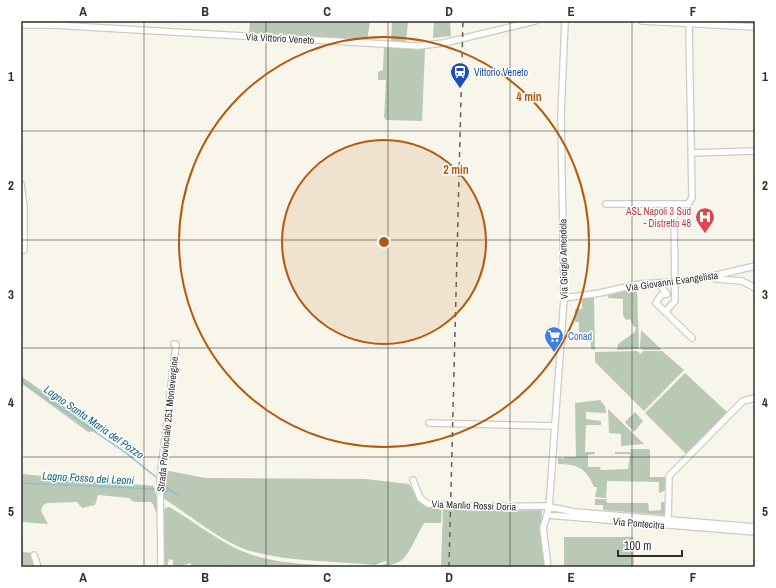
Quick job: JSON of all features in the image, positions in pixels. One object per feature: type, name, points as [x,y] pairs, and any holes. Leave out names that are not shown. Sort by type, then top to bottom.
[{"type":"street","name":"Via Vittorio Veneto","points":[[21,25],[53,25],[418,46],[444,43],[535,21]]},
{"type":"street","name":"Via Giorgio Amendola","points":[[548,567],[543,528],[549,508],[564,298],[561,115],[565,21]]},
{"type":"street","points":[[642,21],[689,25],[755,27]]},
{"type":"street","points":[[606,204],[674,205],[688,204],[692,198],[689,25]]},
{"type":"street","points":[[691,153],[755,151]]},
{"type":"street","points":[[21,184],[24,208],[24,250]]},
{"type":"street","points":[[665,312],[675,301],[674,205]]},
{"type":"street","name":"Via Giovanni Evangelista","points":[[564,298],[600,293],[640,284],[675,282],[713,276],[755,266]]},
{"type":"street","points":[[713,276],[716,279],[742,281],[755,288]]},
{"type":"street","points":[[658,283],[667,294],[661,294],[656,304],[692,338]]},
{"type":"street","name":"Strada Provinciale 251 Montevergine","points":[[161,567],[160,479],[176,344],[174,344]]},
{"type":"street","points":[[668,522],[670,476],[743,401],[755,398]]},
{"type":"street","points":[[429,423],[554,426]]},
{"type":"street","name":"Via Manlio Rossi Doria","points":[[413,480],[420,498],[428,504],[486,507],[545,506],[549,508]]},
{"type":"street","points":[[550,496],[553,504],[560,510]]},
{"type":"street","name":"Via Pontecitra","points":[[549,508],[755,532]]},
{"type":"street","name":"Via Pontecitra","points":[[547,515],[755,527]]},
{"type":"street","points":[[34,555],[38,567]]},
{"type":"green space","points":[[250,21],[370,21],[367,41],[249,33]]},
{"type":"green space","points":[[392,21],[408,21],[406,42],[391,42]]},
{"type":"green space","points":[[434,21],[450,21],[451,36],[433,38]]},
{"type":"green space","points":[[384,47],[425,49],[422,121],[386,120],[384,117],[386,80],[378,80],[378,72],[383,70]]},
{"type":"green space","points":[[637,289],[639,349],[617,350],[618,344],[635,332],[636,327],[634,327],[630,319],[626,320],[623,315],[623,299],[608,298],[608,295]]},
{"type":"green space","points":[[594,297],[595,350],[591,349],[590,332],[579,333],[579,322],[575,322],[575,309],[582,309],[582,299]]},
{"type":"green space","points":[[641,330],[661,350],[643,350],[640,348]]},
{"type":"green space","points":[[637,351],[641,354],[643,351],[662,351],[684,370],[644,411],[595,362],[595,352]]},
{"type":"green space","points":[[685,373],[727,412],[686,454],[645,413]]},
{"type":"green space","points":[[21,376],[99,431],[88,432],[21,383]]},
{"type":"green space","points":[[600,400],[605,406],[606,413],[586,412],[586,419],[601,421],[601,425],[586,425],[585,452],[595,452],[595,454],[588,455],[588,467],[600,467],[601,470],[628,469],[630,454],[615,454],[615,452],[631,452],[630,449],[649,449],[650,477],[665,477],[665,490],[659,493],[659,482],[607,481],[606,498],[595,497],[597,487],[594,487],[588,475],[584,471],[575,466],[558,464],[558,457],[564,459],[564,457],[576,457],[575,403]]},
{"type":"green space","points":[[608,409],[644,444],[621,446],[621,434],[609,433]]},
{"type":"green space","points":[[635,412],[643,421],[634,432],[625,422]]},
{"type":"green space","points":[[164,470],[205,478],[365,479],[409,484],[421,503],[442,508],[441,523],[424,523],[412,546],[402,559],[397,563],[378,567],[387,563],[385,561],[375,565],[265,555],[250,551],[229,542],[163,498]]},
{"type":"green space","points":[[21,474],[154,486],[155,493],[158,496],[158,518],[151,502],[134,502],[129,498],[98,495],[95,505],[82,508],[77,502],[47,503],[43,505],[41,511],[48,524],[22,522],[23,552],[32,553],[34,565],[21,565]]},
{"type":"green space","points":[[595,499],[606,499],[607,503],[648,503],[649,511],[661,510],[661,502],[665,502],[665,514],[603,510],[603,505],[595,505]]},
{"type":"green space","points":[[169,507],[232,547],[255,556],[297,564],[354,567],[193,567],[190,563],[183,566],[175,566],[173,565],[173,560],[169,559],[167,567],[162,567],[162,509]]},
{"type":"green space","points":[[443,508],[474,511],[542,510],[541,534],[545,567],[441,567]]},
{"type":"green space","points":[[564,537],[633,537],[634,567],[564,567]]},
{"type":"waterway","name":"Lagno Santa Maria del Pozzo","points":[[21,381],[126,453],[156,477]]},
{"type":"waterway","name":"Lagno Fosso dei Leoni","points":[[21,483],[154,489]]},
{"type":"waterway","name":"Lagno Santa Maria del Pozzo","points":[[164,486],[178,495]]},
{"type":"waterway","name":"Lagno Santa Maria del Pozzo","points":[[163,490],[169,491]]},
{"type":"railway","points":[[449,567],[463,21]]},
{"type":"place","name":"Vittorio Veneto","points":[[460,89]]},
{"type":"place","name":"ASL Napoli 3 Sud - Distretto 48","points":[[705,234]]},
{"type":"place","name":"Conad","points":[[554,353]]}]
